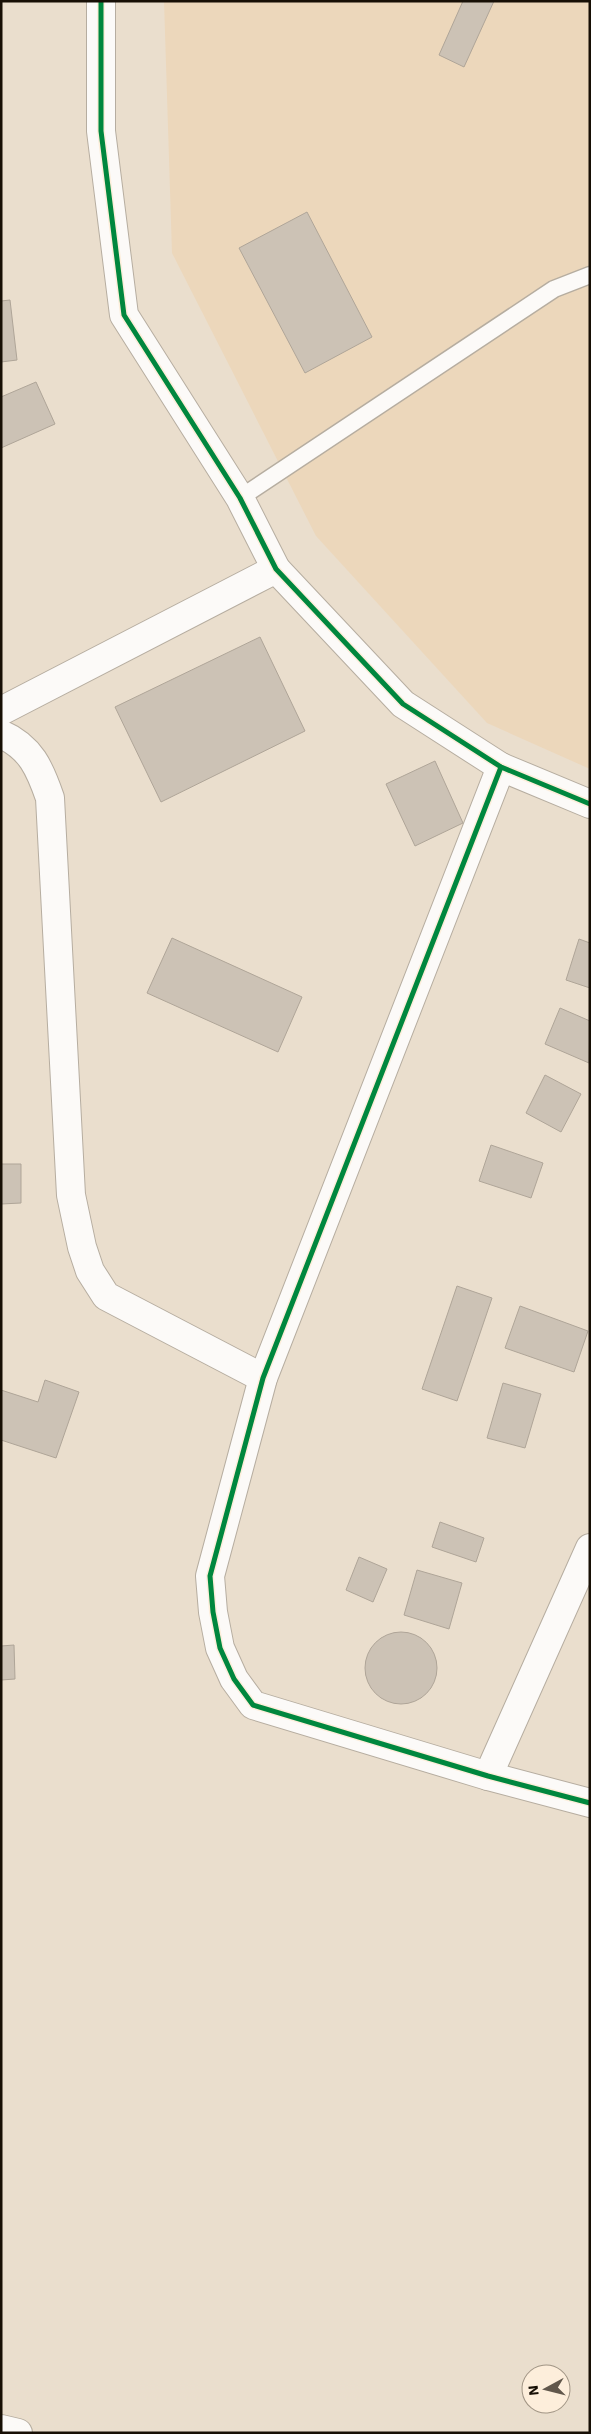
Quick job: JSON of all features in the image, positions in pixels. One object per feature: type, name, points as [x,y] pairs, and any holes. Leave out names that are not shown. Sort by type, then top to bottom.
[{"type":"street","points":[[101,1],[101,131],[124,315],[240,498],[276,569],[403,704],[501,767],[590,804]]},
{"type":"street","points":[[1,711],[276,569]]},
{"type":"street","points":[[1,734],[16,740],[39,766],[50,798],[71,1196],[82,1247],[90,1271],[106,1296],[263,1378]]},
{"type":"street","points":[[501,767],[263,1378],[210,1576],[213,1612],[220,1648],[234,1678],[253,1706],[488,1776],[590,1803]]},
{"type":"street","points":[[488,1776],[590,1548]]},
{"type":"street","points":[[1,2429],[18,2433]]},
{"type":"lane","points":[[240,498],[554,289],[590,275]]},
{"type":"shaded area","points":[[164,1],[590,1],[590,769],[487,723],[316,536],[172,253]]},
{"type":"building","points":[[463,1],[494,1],[464,67],[439,55]]},
{"type":"building","points":[[307,212],[372,337],[305,373],[239,248]]},
{"type":"building","points":[[10,300],[17,360],[1,362],[1,301]]},
{"type":"building","points":[[36,382],[55,424],[1,448],[1,397]]},
{"type":"building","points":[[260,637],[305,731],[161,802],[115,707]]},
{"type":"building","points":[[435,761],[463,823],[415,846],[386,784]]},
{"type":"building","points":[[172,938],[302,997],[278,1052],[147,993]]},
{"type":"building","points":[[579,939],[590,943],[590,988],[566,980]]},
{"type":"building","points":[[560,1008],[590,1021],[589,1063],[545,1044]]},
{"type":"building","points":[[545,1075],[581,1094],[561,1132],[526,1113]]},
{"type":"building","points":[[491,1145],[543,1163],[531,1198],[479,1181]]},
{"type":"building","points":[[1,1164],[21,1164],[21,1203],[1,1204]]},
{"type":"building","points":[[457,1286],[492,1298],[457,1401],[422,1389]]},
{"type":"building","points":[[520,1306],[588,1331],[574,1372],[505,1348]]},
{"type":"building","points":[[45,1380],[79,1392],[56,1458],[1,1440],[1,1390],[38,1402]]},
{"type":"building","points":[[503,1383],[541,1394],[525,1448],[487,1438]]},
{"type":"building","points":[[440,1522],[484,1538],[476,1562],[432,1547]]},
{"type":"building","points":[[359,1557],[387,1569],[373,1602],[346,1590]]},
{"type":"building","points":[[417,1570],[462,1583],[449,1629],[404,1615]]},
{"type":"building","points":[[401,1632],[421,1638],[431,1648],[437,1668],[431,1688],[421,1698],[401,1704],[381,1698],[371,1688],[365,1668],[371,1648],[381,1638]]},
{"type":"building","points":[[14,1645],[15,1679],[1,1680],[1,1646]]},
{"type":"cycle path","points":[[101,1],[101,131],[124,315],[240,498],[276,569],[403,704],[501,767],[590,804]]},
{"type":"cycle path","points":[[501,767],[263,1378],[210,1576],[213,1612],[220,1648],[234,1679],[253,1705],[488,1776],[590,1803]]}]
